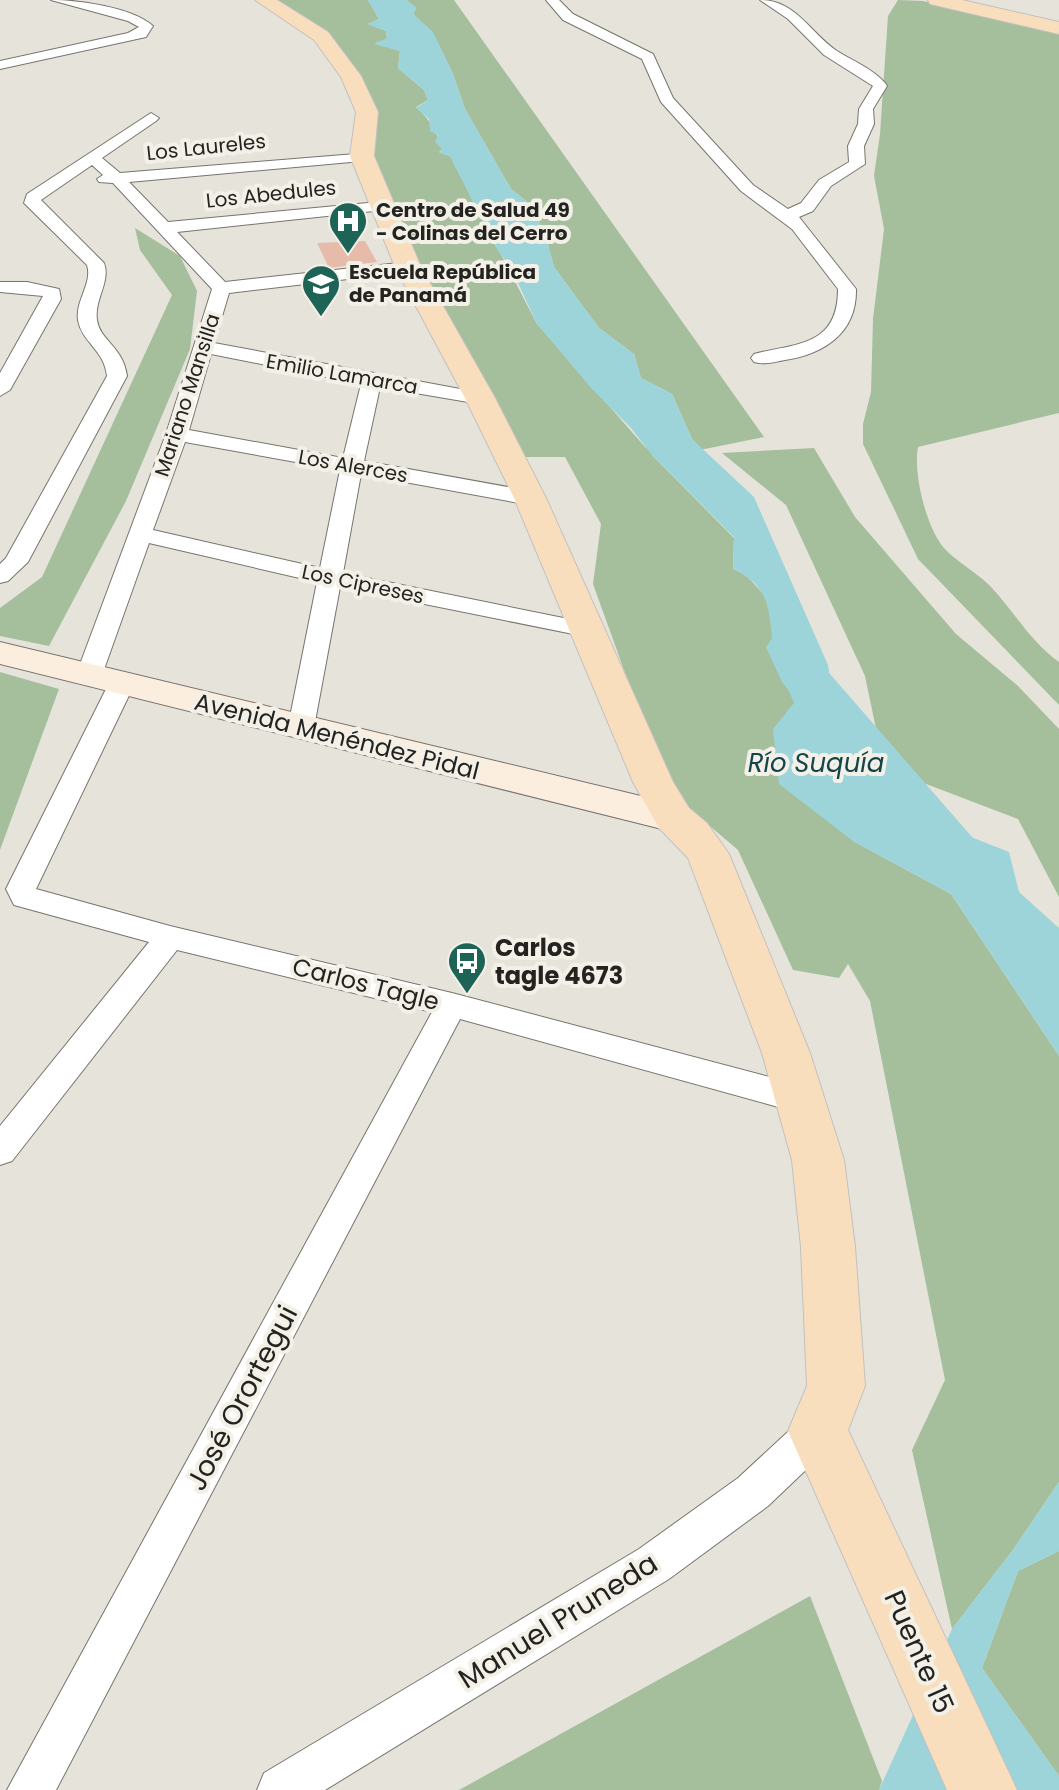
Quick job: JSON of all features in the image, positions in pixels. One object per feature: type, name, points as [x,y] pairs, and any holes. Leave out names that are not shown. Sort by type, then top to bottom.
[{"type":"main road","points":[[264,0],[321,36],[351,76],[367,112],[362,156],[408,267],[480,398],[530,498],[644,763],[674,818],[692,833],[708,854],[786,1053],[818,1160],[828,1247],[836,1386],[818,1431]]},
{"type":"main road","points":[[937,0],[1059,25]]},
{"type":"main road","points":[[956,0],[1059,25]]},
{"type":"main road","name":"Avenida Menéndez Pidal","points":[[0,653],[674,818]]},
{"type":"main road","name":"Puente 15","points":[[818,1431],[982,1790]]},
{"type":"street","points":[[0,65],[130,37],[141,34],[146,26],[133,18],[57,0]]},
{"type":"street","points":[[552,0],[568,17],[648,57],[666,99],[747,188],[787,216],[847,289],[848,300],[837,329],[825,342],[812,350],[761,358]]},
{"type":"street","points":[[766,0],[793,16],[829,52],[880,86],[866,109],[866,124],[856,146],[857,164],[825,183],[807,207],[787,216]]},
{"type":"street","points":[[0,576],[16,562],[117,376],[115,358],[93,336],[85,315],[86,299],[99,274],[95,263],[32,203],[33,198],[151,118]]},
{"type":"street","name":"Los Laureles","points":[[55,184],[362,156]]},
{"type":"street","name":"Mariano Mansilla","points":[[25,897],[21,889],[105,679],[139,534],[177,434],[221,288],[117,178],[92,158]]},
{"type":"street","name":"Los Abedules","points":[[163,228],[383,205]]},
{"type":"street","points":[[221,288],[408,267]]},
{"type":"street","points":[[0,287],[42,289],[52,293],[52,299],[0,390]]},
{"type":"street","name":"Emilio Lamarca","points":[[205,347],[480,398]]},
{"type":"street","points":[[301,727],[372,380]]},
{"type":"street","name":"Los Alerces","points":[[177,434],[530,498]]},
{"type":"street","name":"Los Cipreses","points":[[139,534],[331,578],[588,630]]},
{"type":"street","name":"Carlos Tagle","points":[[25,897],[170,937],[452,1005],[800,1099]]},
{"type":"street","points":[[0,1151],[170,937]]},
{"type":"street","name":"José Orortegui","points":[[31,1790],[452,1005]]},
{"type":"street","name":"Manuel Pruneda","points":[[281,1790],[654,1564],[753,1492],[818,1431]]},
{"type":"green space","points":[[264,0],[368,0],[379,19],[368,24],[386,31],[387,39],[376,43],[400,51],[398,68],[424,90],[428,100],[416,107],[435,131],[442,149],[439,152],[450,156],[537,324],[646,448],[699,446],[692,439],[672,394],[641,378],[634,354],[599,328],[554,267],[545,234],[530,204],[511,189],[465,109],[453,74],[433,33],[413,14],[416,8],[406,0],[454,0],[764,437],[695,451],[652,455],[734,538],[733,569],[746,575],[767,598],[776,659],[853,841],[951,894],[1059,1056],[1059,1482],[1013,1550],[952,1629],[912,1450],[945,1380],[870,1001],[848,964],[839,978],[793,970],[738,850],[684,804],[655,756],[593,584],[601,524],[565,457],[510,457],[362,156],[367,120],[328,41]]},
{"type":"green space","points":[[898,0],[923,1],[1059,32],[1059,413],[918,447],[917,471],[922,499],[944,548],[992,588],[1032,636],[1059,662],[1059,705],[918,559],[863,444],[863,424],[871,392],[873,319],[884,229],[874,176],[888,16]]},
{"type":"green space","points":[[135,228],[180,256],[197,291],[190,349],[126,501],[49,646],[0,636],[0,608],[42,577],[172,295],[140,250]]},
{"type":"green space","points":[[814,448],[855,517],[956,634],[1018,686],[1059,729],[1059,897],[1018,819],[892,771],[875,724],[865,676],[786,505],[722,453]]},
{"type":"green space","points":[[0,672],[59,689],[0,850]]},
{"type":"green space","points":[[1059,1551],[1059,1776],[982,1668],[1018,1571]]},
{"type":"green space","points":[[810,1596],[882,1781],[879,1790],[459,1790]]},
{"type":"water","name":"Río Suquía","points":[[368,0],[406,0],[417,8],[413,14],[433,32],[465,109],[511,189],[530,204],[545,234],[554,267],[599,328],[634,354],[641,378],[672,394],[692,439],[754,497],[828,665],[836,713],[880,801],[1009,852],[1019,892],[1059,928],[1059,1056],[951,894],[853,841],[779,784],[773,729],[794,703],[777,661],[770,616],[763,595],[757,585],[733,569],[734,537],[651,454],[537,324],[512,270],[495,246],[450,156],[439,153],[442,149],[435,142],[438,135],[430,131],[429,119],[416,108],[428,100],[424,90],[398,68],[400,51],[374,44],[387,38],[386,31],[367,24],[379,19]]},
{"type":"water","points":[[1059,1482],[1059,1551],[1018,1571],[982,1668],[1059,1776],[1059,1790],[879,1790],[952,1629],[1013,1550]]},
{"type":"building","name":"Centro de Salud 49 - Colinas del Cerro","points":[[365,241],[377,262],[329,268],[317,243]]},
{"type":"waterway","points":[[790,647],[800,671],[979,882]]},
{"type":"place","name":"Centro de Salud 49 - Colinas del Cerro","points":[[348,255]]},
{"type":"place","name":"Escuela República de Panamá","points":[[321,318]]},
{"type":"place","name":"Carlos tagle 4673","points":[[467,995]]}]
